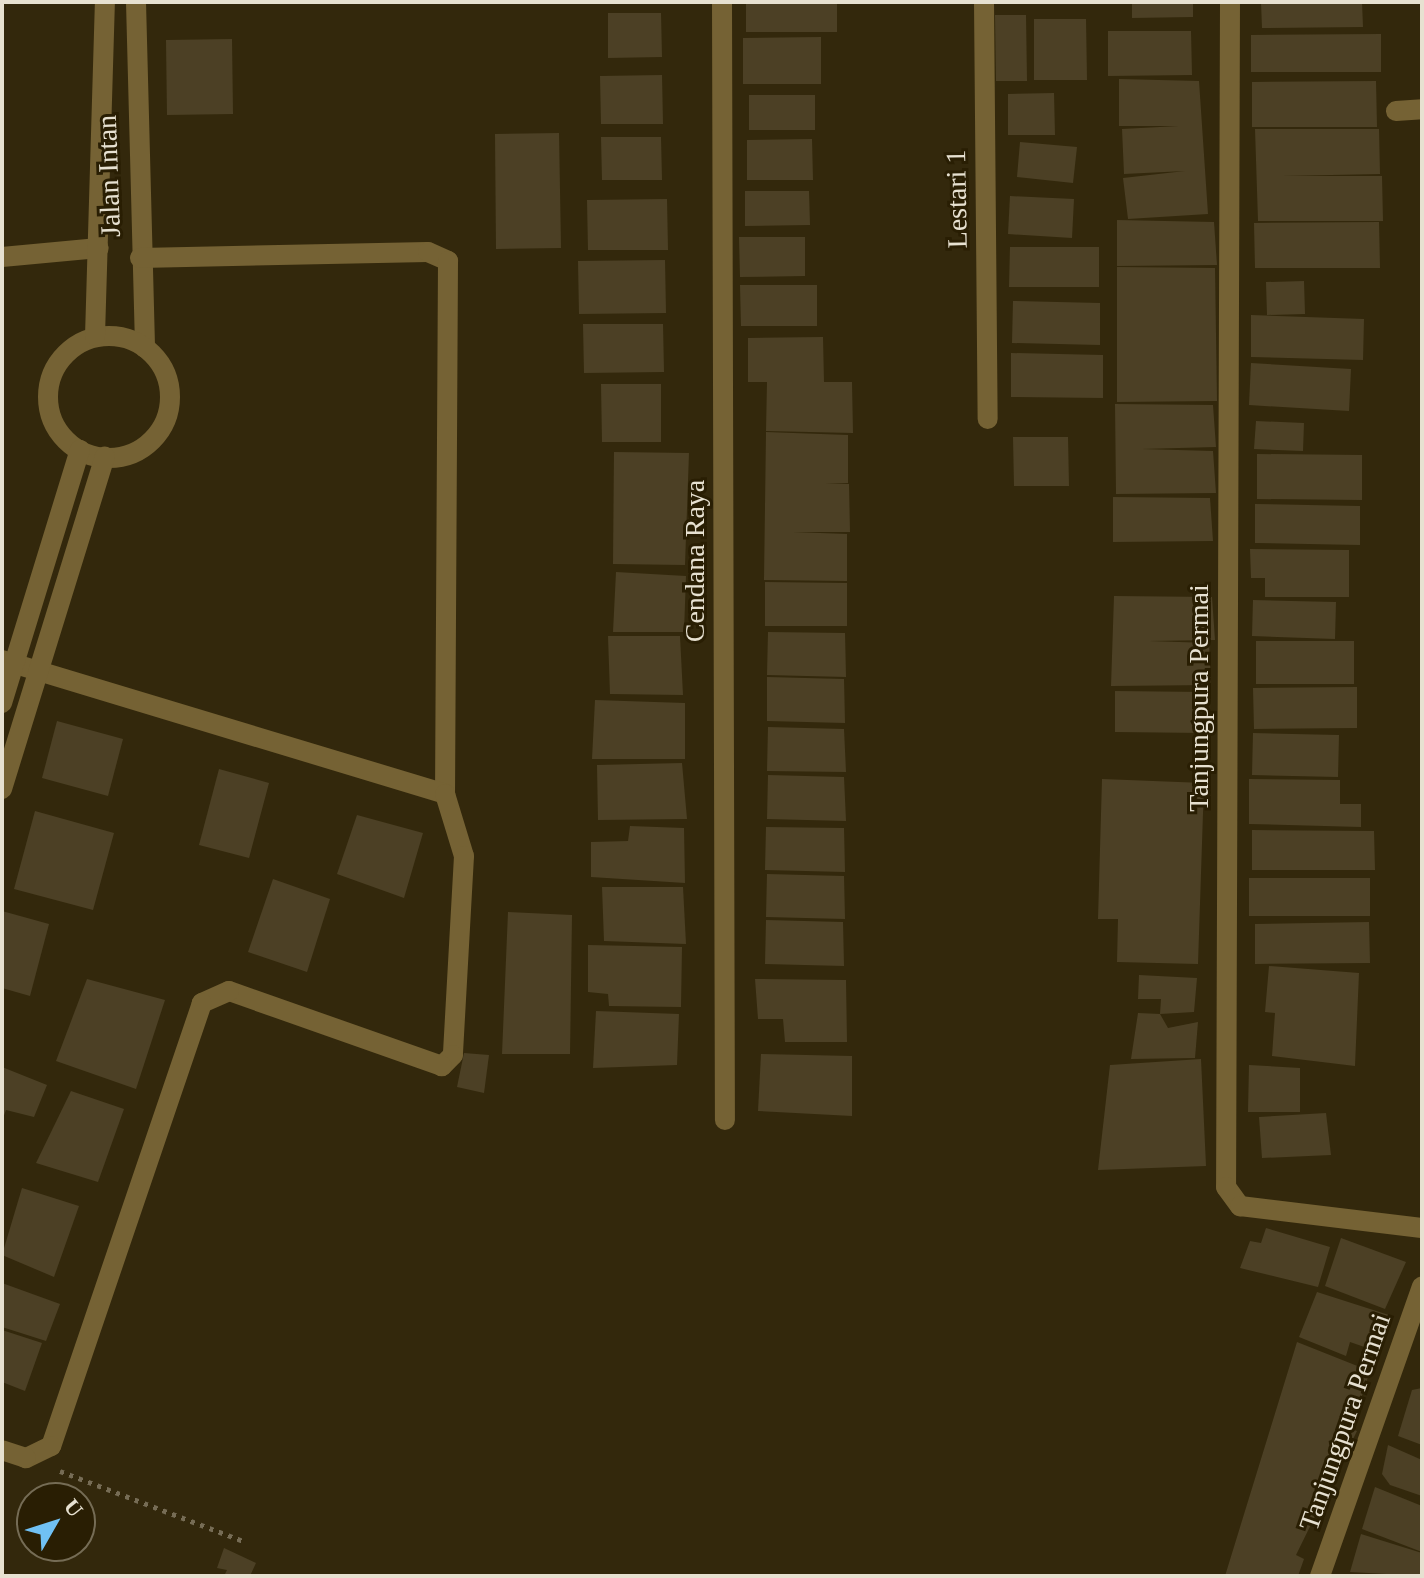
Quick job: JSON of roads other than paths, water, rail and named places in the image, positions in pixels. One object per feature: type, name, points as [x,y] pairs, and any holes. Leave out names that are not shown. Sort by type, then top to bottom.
[{"type":"street","points":[[95,336],[105,2]]},
{"type":"street","name":"Jalan Intan","points":[[136,2],[140,258],[145,348]]},
{"type":"street","name":"Cendana Raya","points":[[722,2],[725,1120]]},
{"type":"street","name":"Lestari 1","points":[[984,2],[988,419]]},
{"type":"street","name":"Tanjungpura Permai","points":[[1230,2],[1226,1187],[1240,1206],[1422,1228]]},
{"type":"street","points":[[1396,111],[1422,109]]},
{"type":"street","points":[[2,257],[99,248]]},
{"type":"street","points":[[2,1450],[26,1458],[51,1446],[202,1003],[229,991],[433,1065],[453,1055],[464,856],[445,794],[448,261],[428,252],[140,258]]},
{"type":"street","points":[[116,335],[145,348],[165,371],[169,412],[146,447],[105,457],[80,450],[57,430],[48,392],[62,357],[95,336],[116,335]]},
{"type":"street","points":[[2,703],[8,662],[80,450]]},
{"type":"street","points":[[2,789],[41,675],[105,457]]},
{"type":"street","points":[[8,662],[41,675],[445,794]]},
{"type":"street","name":"Tanjungpura Permai","points":[[1320,1576],[1422,1286]]}]
